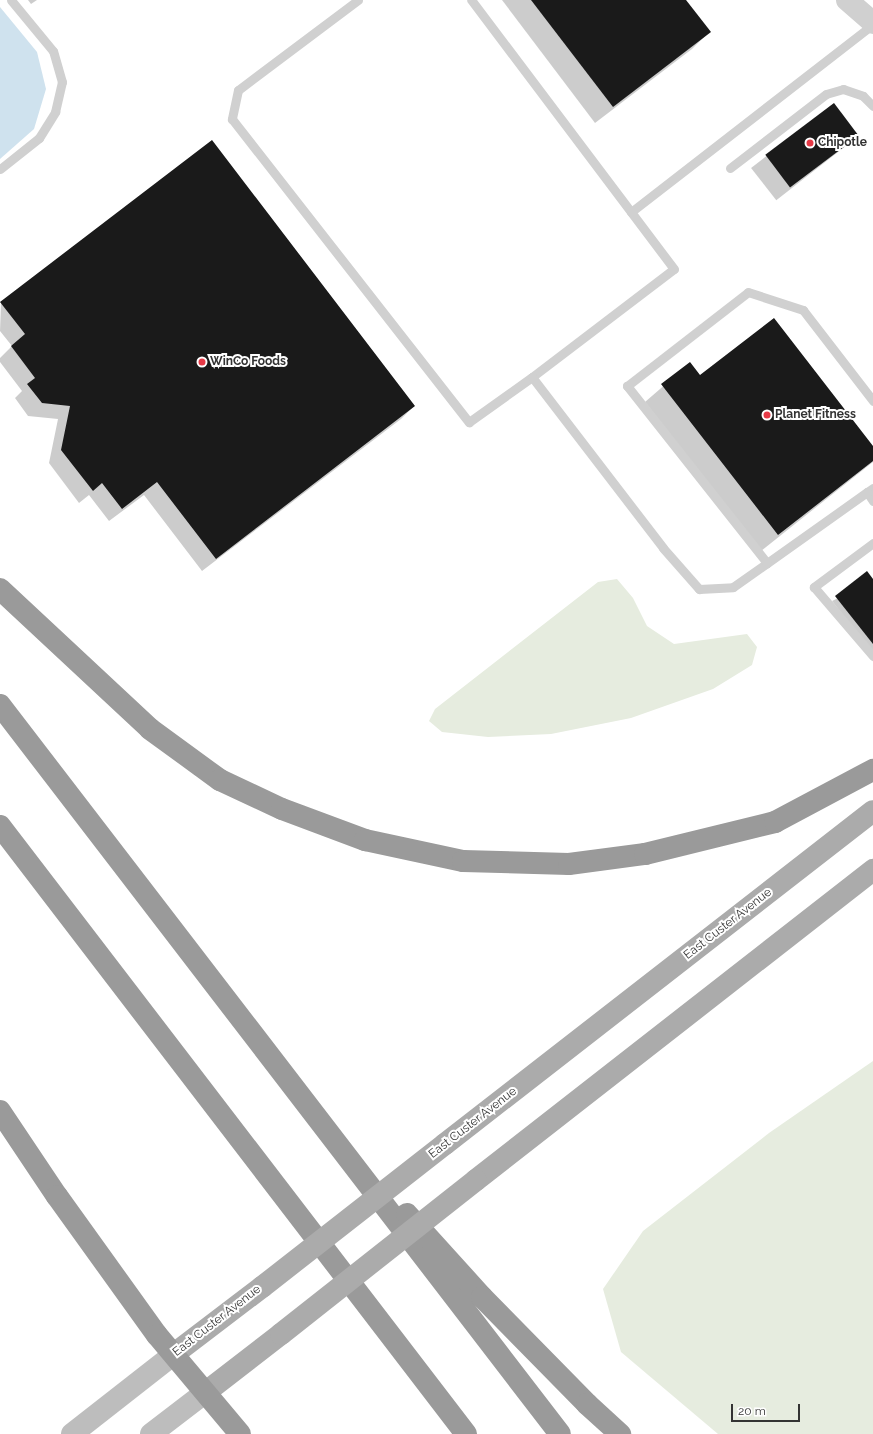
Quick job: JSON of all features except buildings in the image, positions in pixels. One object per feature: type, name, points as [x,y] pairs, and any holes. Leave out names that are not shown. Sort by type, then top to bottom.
[{"type":"highway","points":[[0,589],[150,729],[220,780],[282,809],[365,840],[448,858],[463,861],[569,864],[645,854],[775,822],[873,770]]},
{"type":"highway","points":[[0,705],[560,1434]]},
{"type":"highway","points":[[0,826],[466,1434]]},
{"type":"highway","points":[[294,1087],[482,1297],[587,1404],[620,1434]]},
{"type":"highway","points":[[0,1111],[57,1196],[174,1354],[240,1434]]},
{"type":"main road","name":"East Custer Avenue","points":[[72,1434],[873,811]]},
{"type":"main road","points":[[151,1434],[281,1334],[873,870]]},
{"type":"street","points":[[847,0],[873,24]]},
{"type":"lane","points":[[0,169],[39,138],[55,112],[62,82],[53,51],[11,0]]},
{"type":"lane","points":[[358,0],[238,90],[232,119],[469,422],[532,377],[674,269],[471,0]]},
{"type":"lane","points":[[631,212],[815,72],[873,24]]},
{"type":"lane","points":[[730,168],[826,94],[843,89],[862,96],[873,106]]},
{"type":"lane","points":[[767,562],[627,386],[748,292],[803,310],[873,401]]},
{"type":"lane","points":[[532,377],[663,548],[699,590],[733,587],[870,490],[873,500]]},
{"type":"lane","points":[[873,543],[814,587],[873,656]]},
{"type":"shaded area","points":[[617,579],[633,598],[647,626],[674,644],[747,634],[757,647],[752,665],[713,689],[631,718],[551,734],[488,737],[442,732],[429,721],[435,709],[598,582]]},
{"type":"shaded area","points":[[873,1061],[873,1434],[718,1434],[621,1352],[603,1289],[643,1231],[769,1133]]},
{"type":"water","points":[[0,7],[37,52],[46,89],[34,129],[0,159]]},
{"type":"place","name":"Chipotle","points":[[810,143]]},
{"type":"place","name":"WinCo Foods","points":[[202,362]]},
{"type":"place","name":"Planet Fitness","points":[[767,415]]}]
